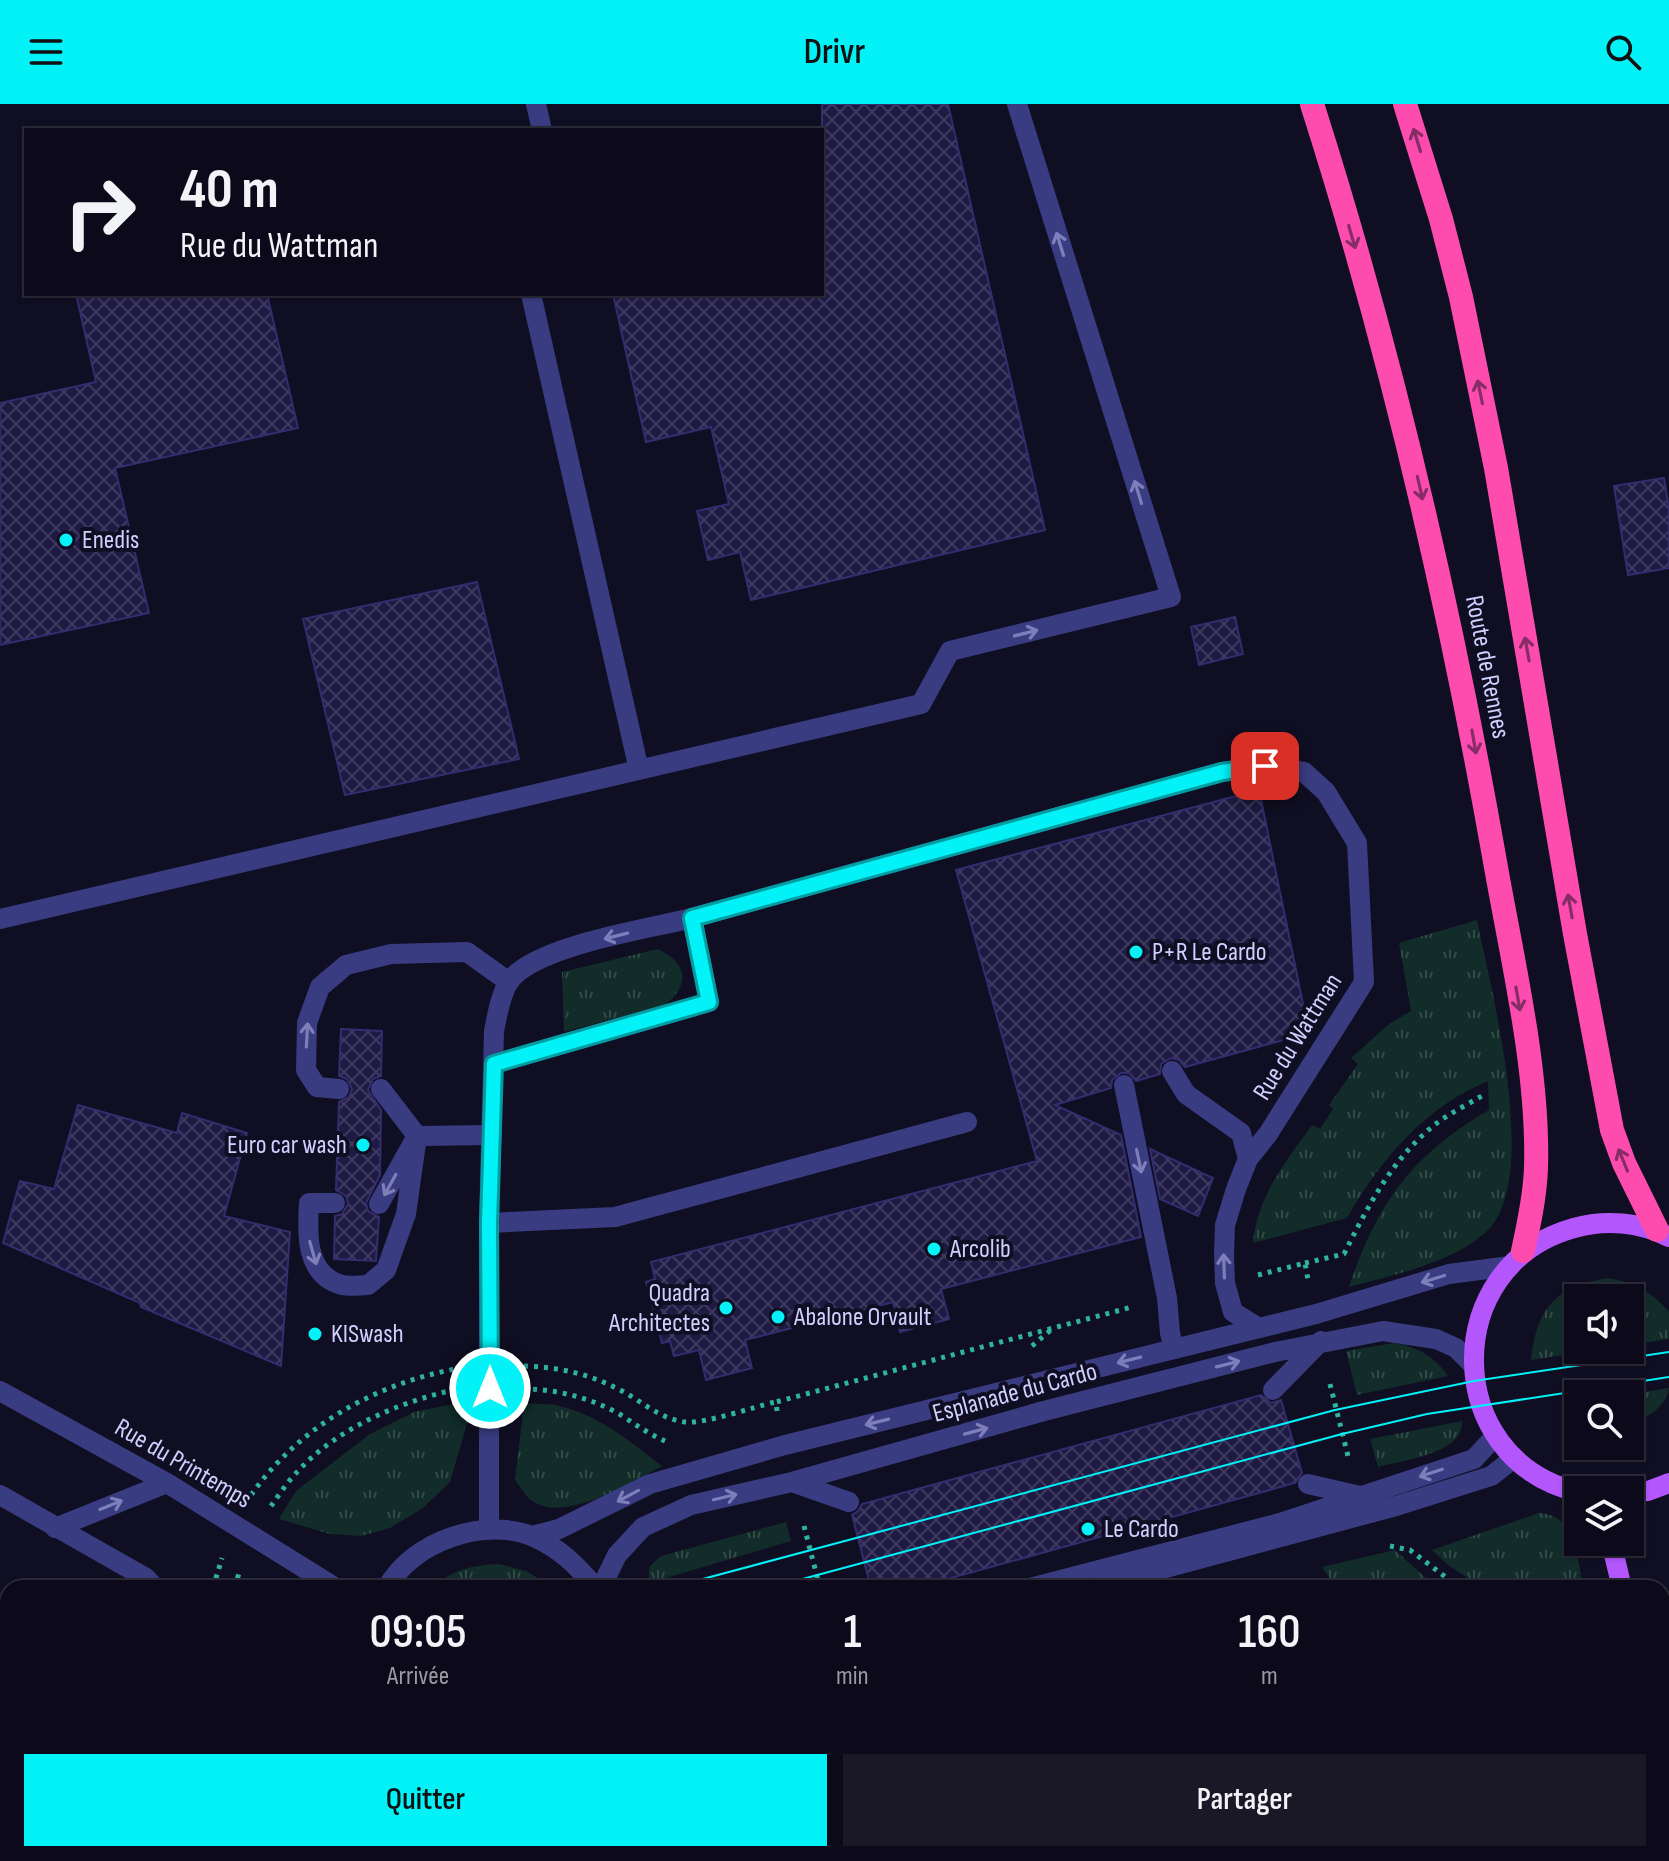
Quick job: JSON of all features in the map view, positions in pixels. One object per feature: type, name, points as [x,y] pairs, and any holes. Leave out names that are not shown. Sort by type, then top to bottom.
[{"type":"highway","name":"Route de Rennes","points":[[1312,104],[1381,338],[1415,470],[1473,736],[1529,1063],[1536,1126],[1536,1172],[1516,1258]]},
{"type":"highway","name":"Route de Rennes","points":[[1405,104],[1458,284],[1496,468],[1585,991],[1612,1130],[1624,1163],[1663,1233]]},
{"type":"main road","points":[[1564,1488],[1538,1476],[1514,1458],[1496,1435],[1481,1405],[1472,1364],[1481,1311],[1493,1287],[1516,1258],[1558,1232],[1590,1223],[1624,1223],[1663,1233]]},
{"type":"main road","points":[[1644,1492],[1669,1483]]},
{"type":"main road","points":[[1614,1556],[1620,1580]]},
{"type":"street","points":[[536,104],[542,128]]},
{"type":"street","points":[[0,919],[921,704],[950,651],[1171,597],[1017,104]]},
{"type":"street","points":[[531,296],[639,770]]},
{"type":"street","name":"Rue du Wattman","points":[[509,982],[532,962],[557,951],[692,918],[1222,772],[1265,766],[1304,772],[1326,792],[1357,843],[1364,982],[1268,1134],[1248,1159],[1225,1225],[1225,1283],[1233,1312],[1259,1328]]},
{"type":"street","points":[[494,1064],[709,1002],[692,918]]},
{"type":"street","points":[[339,1089],[317,1087],[306,1070],[307,1023],[320,987],[346,965],[391,954],[467,952],[509,982],[494,1031],[489,1223],[489,1529]]},
{"type":"street","points":[[1172,1071],[1186,1094],[1241,1133],[1248,1159]]},
{"type":"street","points":[[1124,1085],[1167,1298],[1174,1349]]},
{"type":"street","points":[[335,1203],[309,1203],[307,1228],[313,1260],[321,1272],[342,1285],[368,1285],[386,1270],[406,1214],[417,1136],[381,1089]]},
{"type":"street","points":[[489,1223],[615,1217],[967,1122]]},
{"type":"street","points":[[417,1136],[492,1135]]},
{"type":"street","points":[[379,1204],[417,1136]]},
{"type":"street","name":"Esplanade du Cardo","points":[[532,1536],[559,1529],[650,1484],[785,1445],[1316,1314],[1449,1274],[1516,1258]]},
{"type":"street","name":"Esplanade du Cardo","points":[[603,1580],[617,1555],[643,1527],[691,1505],[792,1482],[1044,1411],[1321,1341],[1383,1331],[1406,1333],[1436,1339],[1456,1348],[1472,1364]]},
{"type":"street","points":[[1273,1390],[1321,1341]]},
{"type":"street","name":"Rue du Printemps","points":[[0,1391],[167,1483],[323,1580]]},
{"type":"street","points":[[1061,1580],[1280,1523],[1474,1459],[1496,1435]]},
{"type":"street","points":[[1121,1580],[1396,1506],[1491,1476],[1514,1458]]},
{"type":"street","points":[[792,1482],[849,1502]]},
{"type":"street","points":[[55,1528],[167,1483]]},
{"type":"street","points":[[1308,1484],[1360,1496]]},
{"type":"street","points":[[0,1495],[148,1580]]},
{"type":"street","points":[[391,1580],[419,1553],[453,1536],[489,1529],[532,1536],[570,1558],[591,1580]]},
{"type":"path","points":[[1225,1283],[1344,1254],[1371,1200],[1412,1147],[1438,1123],[1485,1094]]},
{"type":"path","points":[[1305,1263],[1316,1314]]},
{"type":"path","points":[[780,1423],[776,1402],[1056,1326]]},
{"type":"green space","points":[[1477,920],[1500,1033],[1511,1125],[1511,1167],[1504,1202],[1489,1229],[1442,1259],[1349,1287],[1372,1230],[1401,1184],[1438,1145],[1489,1110],[1488,1081],[1465,1092],[1424,1120],[1374,1176],[1347,1218],[1253,1243],[1260,1210],[1274,1180],[1312,1125],[1320,1129],[1333,1109],[1329,1105],[1358,1064],[1351,1058],[1389,1024],[1411,1011],[1399,943]]},
{"type":"green space","points":[[658,949],[675,961],[682,974],[679,989],[665,1005],[564,1032],[562,972]]},
{"type":"green space","points":[[1607,1278],[1631,1284],[1583,1284]]},
{"type":"green space","points":[[1644,1290],[1669,1312],[1669,1339],[1644,1343]]},
{"type":"green space","points":[[1562,1294],[1564,1355],[1531,1360],[1544,1314]]},
{"type":"green space","points":[[1394,1343],[1425,1354],[1448,1376],[1357,1395],[1346,1351]]},
{"type":"green space","points":[[1669,1388],[1664,1401],[1644,1418],[1644,1392]]},
{"type":"green space","points":[[464,1402],[468,1420],[450,1482],[423,1508],[390,1528],[361,1536],[330,1534],[279,1519],[296,1491],[370,1434],[414,1412]]},
{"type":"green space","points":[[524,1403],[549,1404],[577,1411],[615,1431],[662,1466],[597,1498],[561,1507],[545,1506],[529,1498],[515,1480]]},
{"type":"green space","points":[[1462,1421],[1460,1432],[1443,1448],[1378,1467],[1370,1439]]},
{"type":"green space","points":[[1539,1513],[1551,1515],[1564,1525],[1564,1556],[1578,1556],[1582,1580],[1471,1580],[1432,1550]]},
{"type":"green space","points":[[786,1522],[791,1541],[659,1580],[649,1580],[649,1567],[661,1556]]},
{"type":"green space","points":[[1395,1550],[1428,1580],[1331,1580],[1322,1567]]},
{"type":"green space","points":[[499,1564],[526,1571],[541,1580],[443,1580],[480,1566]]},
{"type":"building","points":[[822,104],[948,104],[1045,530],[751,600],[740,552],[708,560],[697,511],[729,504],[711,427],[646,442],[613,296],[824,296]]},
{"type":"building","name":"Enedis","points":[[76,296],[267,296],[298,428],[115,468],[149,613],[0,645],[0,403],[96,382]]},
{"type":"building","points":[[1664,478],[1669,509],[1669,568],[1628,575],[1614,486]]},
{"type":"building","points":[[477,582],[519,759],[345,795],[303,619]]},
{"type":"building","points":[[1235,617],[1243,654],[1199,665],[1191,627]]},
{"type":"building","points":[[1259,790],[1309,1033],[1185,1067],[1179,1060],[1171,1058],[1161,1064],[1160,1074],[1136,1081],[1129,1073],[1121,1073],[1112,1080],[1111,1088],[1055,1105],[1121,1135],[1141,1237],[941,1289],[949,1319],[900,1332],[893,1302],[745,1340],[752,1368],[706,1380],[699,1350],[674,1356],[670,1341],[662,1343],[646,1282],[655,1279],[651,1262],[1037,1161],[956,870]]},
{"type":"building","name":"Euro car wash","points":[[341,1029],[382,1031],[381,1076],[373,1079],[368,1090],[381,1110],[380,1175],[366,1203],[368,1211],[379,1217],[376,1261],[334,1259],[335,1216],[342,1214],[348,1204],[346,1196],[336,1190],[339,1102],[349,1097],[352,1089],[347,1079],[339,1076]]},
{"type":"building","points":[[78,1105],[177,1133],[182,1113],[247,1133],[224,1216],[290,1232],[281,1366],[141,1307],[140,1303],[3,1243],[20,1181],[54,1189]]},
{"type":"building","points":[[1150,1149],[1213,1178],[1198,1216],[1160,1199]]},
{"type":"building","points":[[1261,1395],[1271,1403],[1281,1400],[1302,1473],[1295,1483],[944,1580],[869,1580],[852,1515],[862,1504]]},
{"type":"tram line","points":[[699,1580],[1335,1410],[1474,1381],[1669,1352]]},
{"type":"tram line","points":[[799,1580],[1427,1414],[1669,1377]]},
{"type":"place","name":"Enedis","points":[[66,540]]},
{"type":"place","name":"P+R Le Cardo","points":[[1136,952]]},
{"type":"place","name":"Euro car wash","points":[[363,1145]]},
{"type":"place","name":"Arcolib","points":[[934,1249]]},
{"type":"place","name":"Quadra Architectes","points":[[726,1308]]},
{"type":"place","name":"Abalone Orvault","points":[[778,1317]]},
{"type":"place","name":"KISwash","points":[[315,1334]]},
{"type":"place","name":"Le Cardo","points":[[1088,1529]]},
{"type":"route","points":[[490,1388],[489,1223],[494,1064],[709,1002],[692,918],[1222,772],[1265,766]]}]
